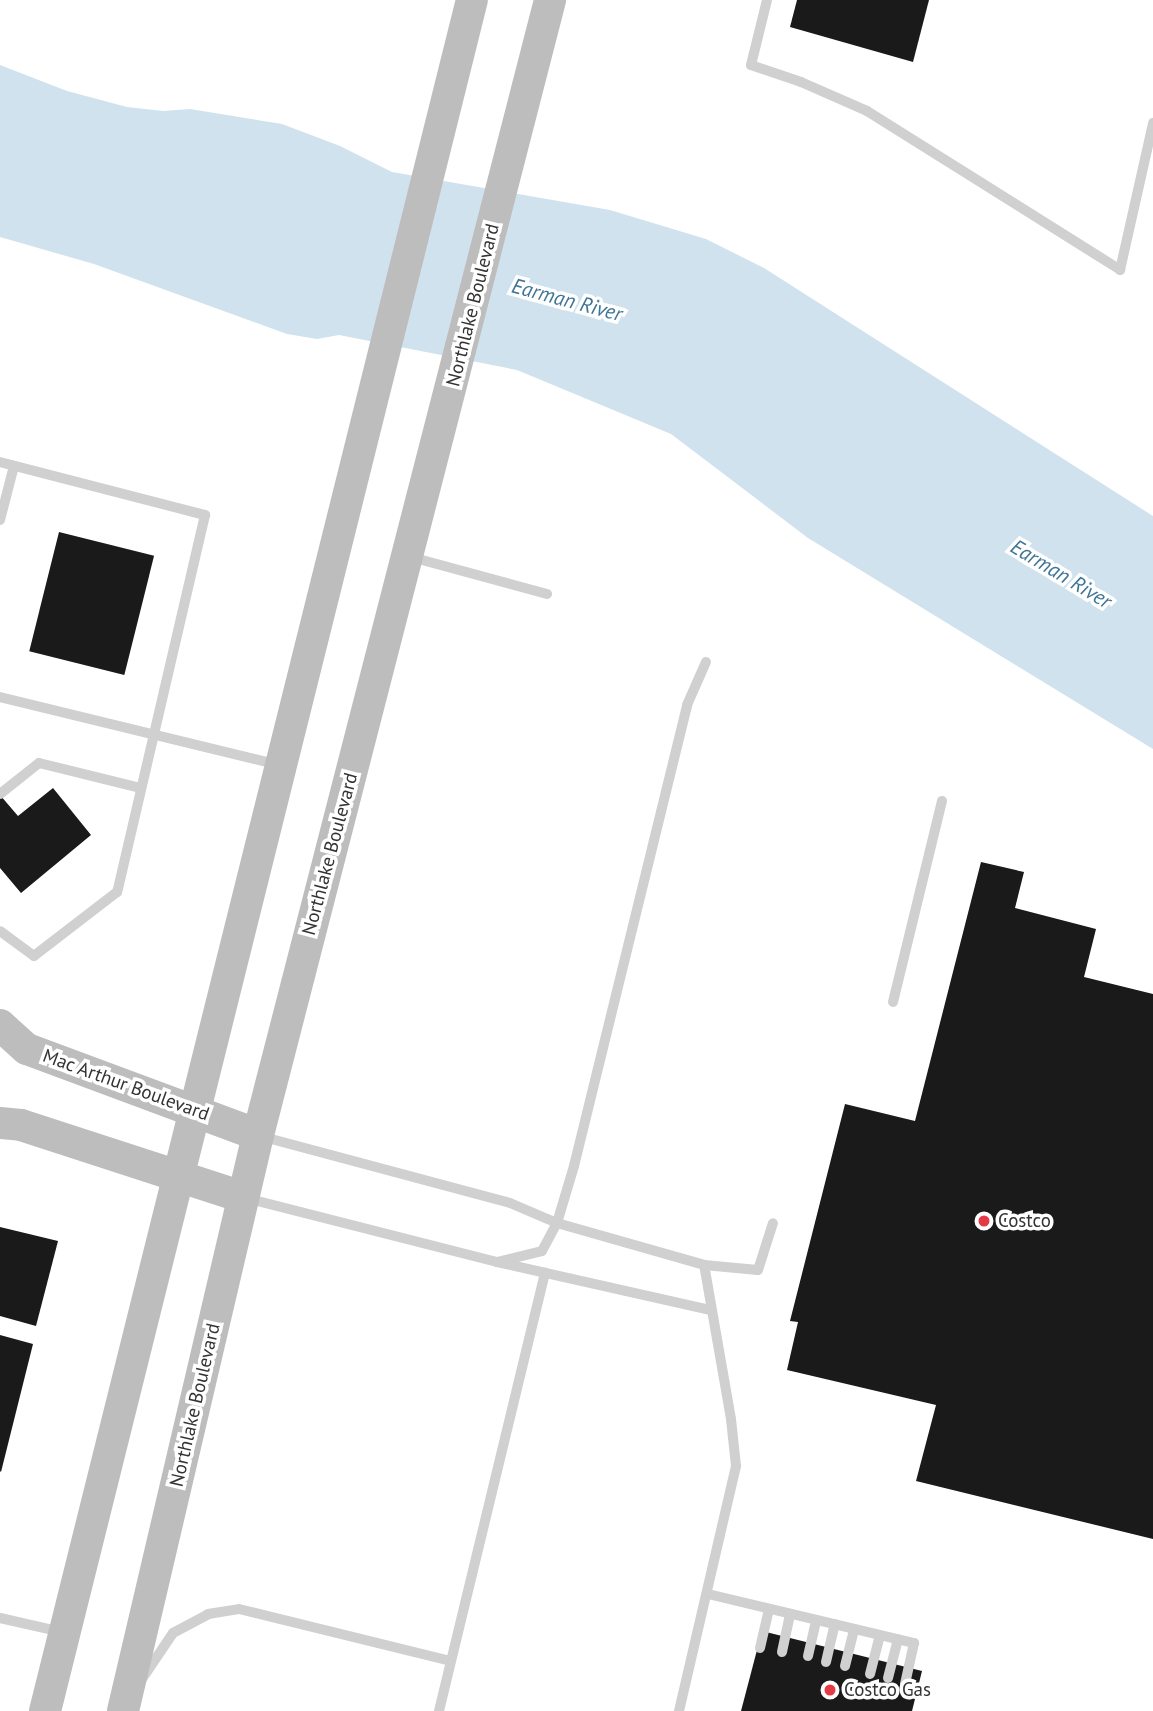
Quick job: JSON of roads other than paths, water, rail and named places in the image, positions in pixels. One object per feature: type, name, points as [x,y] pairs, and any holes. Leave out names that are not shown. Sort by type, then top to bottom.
[{"type":"main road","points":[[45,1711],[472,0]]},
{"type":"main road","name":"Northlake Boulevard","points":[[124,1708],[258,1135],[550,0]]},
{"type":"main road","name":"Mac Arthur Boulevard","points":[[0,1025],[27,1049],[258,1135]]},
{"type":"main road","points":[[0,1123],[21,1125],[243,1197]]},
{"type":"lane","points":[[767,0],[751,65],[800,82],[867,111],[1119,270],[1153,123]]},
{"type":"lane","points":[[0,462],[205,515],[117,892],[34,956],[0,931]]},
{"type":"lane","points":[[0,520],[13,466]]},
{"type":"lane","points":[[408,556],[547,594]]},
{"type":"lane","points":[[497,1262],[542,1251],[557,1223],[574,1166],[687,705],[706,662]]},
{"type":"lane","points":[[0,697],[282,766]]},
{"type":"lane","points":[[0,794],[39,763],[141,788]]},
{"type":"lane","points":[[893,1002],[942,801]]},
{"type":"lane","points":[[258,1135],[510,1203],[557,1223],[704,1265],[758,1270],[774,1223]]},
{"type":"lane","points":[[243,1197],[497,1262],[710,1310]]},
{"type":"lane","points":[[679,1711],[736,1466],[731,1419],[704,1265]]},
{"type":"lane","points":[[439,1711],[545,1273]]},
{"type":"lane","points":[[708,1594],[914,1643],[905,1684]]},
{"type":"lane","points":[[124,1708],[173,1633],[208,1614],[239,1609],[451,1661]]},
{"type":"lane","points":[[760,1648],[769,1609]]},
{"type":"lane","points":[[782,1652],[790,1614]]},
{"type":"lane","points":[[0,1618],[64,1633]]},
{"type":"lane","points":[[808,1656],[816,1620]]},
{"type":"lane","points":[[826,1662],[835,1624]]},
{"type":"lane","points":[[845,1666],[853,1629]]},
{"type":"lane","points":[[870,1674],[880,1635]]},
{"type":"lane","points":[[888,1678],[898,1639]]},
{"type":"water","name":"Earman River","points":[[0,65],[67,91],[127,107],[163,111],[190,109],[282,124],[340,146],[392,172],[610,210],[706,239],[764,268],[1153,516],[1153,749],[808,538],[671,434],[517,370],[339,335],[317,339],[287,334],[94,264],[0,237]]},
{"type":"place","name":"Costco","points":[[984,1221]]},
{"type":"place","name":"Costco Gas","points":[[830,1690]]}]
